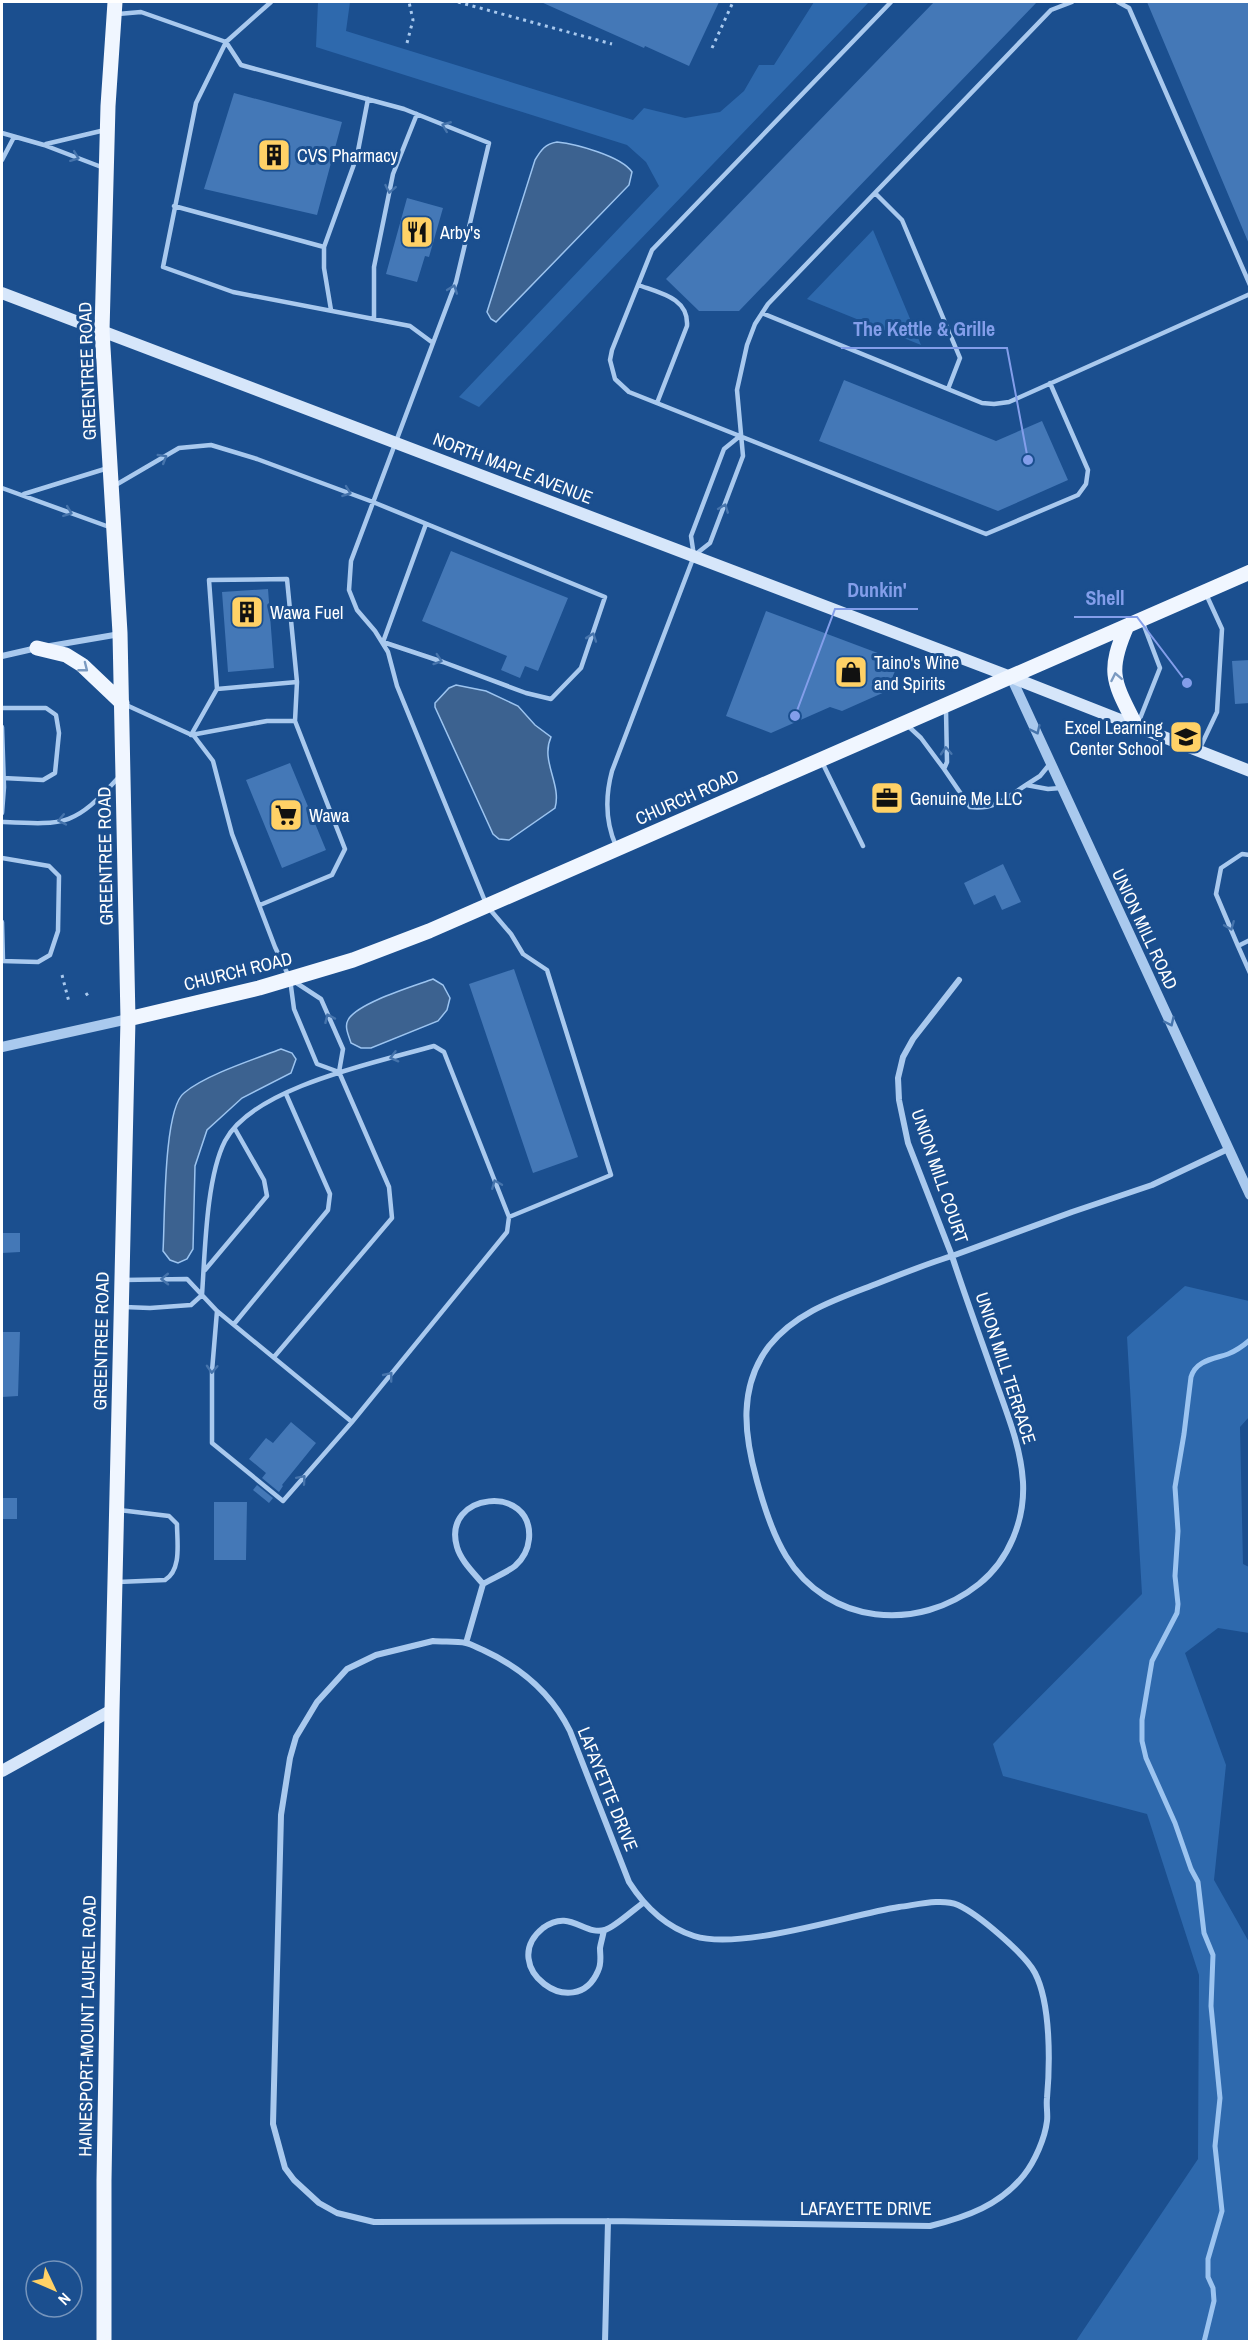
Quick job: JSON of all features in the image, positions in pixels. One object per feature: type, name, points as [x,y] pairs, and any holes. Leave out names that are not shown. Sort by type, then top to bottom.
[{"type":"main road","name":"GREENTREE ROAD","points":[[112,1710],[128,1018],[120,633],[102,331],[106,168],[115,8]]},
{"type":"main road","name":"NORTH MAPLE AVENUE","points":[[2,293],[1011,676],[1250,771]]},
{"type":"main road","name":"CHURCH ROAD","points":[[128,1018],[259,988],[353,960],[486,906],[1250,573]]},
{"type":"main road","points":[[1134,623],[1117,648],[1114,664],[1116,684],[1136,726]]},
{"type":"main road","points":[[37,648],[66,655],[74,660],[122,703]]},
{"type":"main road","points":[[2,1771],[112,1710]]},
{"type":"main road","name":"HAINESPORT-MOUNT LAUREL ROAD","points":[[104,2342],[104,2157],[112,1710]]},
{"type":"street","points":[[2,656],[120,633]]},
{"type":"street","name":"UNION MILL ROAD","points":[[1011,676],[1250,1195]]},
{"type":"street","name":"UNION MILL COURT","points":[[952,1256],[909,1143],[899,1100],[898,1078],[903,1057],[914,1039],[959,980]]},
{"type":"street","points":[[2,1047],[128,1018]]},
{"type":"street","name":"UNION MILL TERRACE","points":[[952,1256],[1015,1438],[1023,1483],[1018,1525],[1011,1545],[999,1563],[967,1594],[926,1612],[883,1616],[861,1612],[838,1604],[810,1584],[787,1558],[775,1536],[760,1492],[749,1447],[746,1403],[750,1383],[758,1363],[769,1346],[800,1318],[836,1298],[952,1256],[1152,1185],[1228,1149]]},
{"type":"street","points":[[466,1643],[483,1584],[514,1567],[523,1557],[528,1546],[530,1533],[526,1521],[518,1510],[508,1503],[496,1500],[484,1500],[473,1505],[464,1513],[455,1534],[456,1546],[461,1557],[483,1584]]},
{"type":"street","name":"LAFAYETTE DRIVE","points":[[433,1641],[466,1643],[503,1659],[519,1670],[559,1711],[572,1737],[629,1882],[643,1903],[679,1930],[696,1937],[719,1940],[753,1937],[866,1915],[887,1908],[938,1903],[957,1904],[1007,1942],[1031,1966],[1043,1993],[1049,2047],[1047,2121],[1040,2146],[1025,2174],[1004,2196],[979,2211],[930,2226],[608,2221],[374,2222],[337,2213],[319,2203],[294,2180],[285,2168],[273,2124],[281,1815],[296,1737],[317,1702],[348,1669],[357,1662],[433,1641]]},
{"type":"street","points":[[604,1930],[598,1972],[581,1989],[558,1992],[547,1988],[538,1980],[532,1970],[531,1947],[536,1936],[544,1928],[555,1922],[566,1920],[588,1929],[604,1930],[643,1903]]},
{"type":"street","points":[[605,2342],[608,2221]]},
{"type":"lane","points":[[271,2],[226,42],[196,103],[163,267],[233,292],[410,326],[433,343]]},
{"type":"lane","points":[[891,2],[652,250],[612,350],[610,370],[621,387],[657,403],[986,534],[1078,495],[1086,484],[1088,470],[1050,383]]},
{"type":"lane","points":[[694,556],[710,543],[743,456],[737,390],[747,345],[755,324],[768,304],[1051,10],[1072,2]]},
{"type":"lane","points":[[1118,2],[1129,8],[1250,285]]},
{"type":"lane","points":[[115,8],[141,12],[226,42],[241,65],[417,114],[489,143],[456,282],[351,561],[349,590],[357,610],[383,642],[388,652],[397,686],[486,906],[511,934],[523,954],[547,970],[611,1175],[509,1216]]},
{"type":"lane","points":[[331,310],[324,268],[324,247],[357,156],[369,99]]},
{"type":"lane","points":[[374,319],[374,267],[393,174],[417,114]]},
{"type":"lane","points":[[44,145],[108,130]]},
{"type":"lane","points":[[2,133],[44,145],[106,168]]},
{"type":"lane","points":[[2,160],[14,137]]},
{"type":"lane","points":[[875,193],[902,220],[960,358],[948,388]]},
{"type":"lane","points":[[174,206],[324,247]]},
{"type":"lane","points":[[638,285],[676,300],[686,311],[688,319],[657,403]]},
{"type":"lane","points":[[762,313],[982,403],[998,404],[1009,402],[1250,294]]},
{"type":"lane","points":[[617,849],[607,815],[607,797],[612,771],[694,556],[691,536],[724,449],[740,436]]},
{"type":"lane","points":[[112,487],[179,448],[211,445],[257,459],[373,502],[605,597],[580,668],[550,699],[526,693],[383,642]]},
{"type":"lane","points":[[23,494],[111,467]]},
{"type":"lane","points":[[2,488],[114,529]]},
{"type":"lane","points":[[383,642],[426,524]]},
{"type":"lane","points":[[191,735],[217,689],[209,580],[287,579],[297,682],[295,721],[345,849],[332,875],[260,905]]},
{"type":"lane","points":[[1199,750],[1217,712],[1222,629],[1205,592]]},
{"type":"lane","points":[[1134,623],[1160,668],[1136,726]]},
{"type":"lane","points":[[217,689],[297,682]]},
{"type":"lane","points":[[122,703],[191,735],[213,761],[232,834],[275,947],[290,979],[294,1009],[317,1064],[339,1072]]},
{"type":"lane","points":[[944,769],[947,762],[945,723],[947,705]]},
{"type":"lane","points":[[2,708],[46,708],[56,715],[59,733],[55,773],[43,780],[3,778]]},
{"type":"lane","points":[[191,735],[267,721],[295,721]]},
{"type":"lane","points":[[905,723],[921,738],[970,807],[993,806],[1040,777],[1051,762]]},
{"type":"lane","points":[[2,727],[2,813]]},
{"type":"lane","points":[[821,760],[863,846]]},
{"type":"lane","points":[[2,822],[37,824],[63,822],[79,816],[93,806],[123,772]]},
{"type":"lane","points":[[1026,786],[1062,788]]},
{"type":"lane","points":[[1250,855],[1242,854],[1221,868],[1216,894],[1250,973]]},
{"type":"lane","points":[[2,858],[49,866],[59,876],[58,931],[50,955],[38,962],[2,961],[2,922]]},
{"type":"lane","points":[[1238,946],[1250,940]]},
{"type":"lane","points":[[274,1357],[392,1218],[389,1187],[339,1072],[343,1049],[321,999],[290,979]]},
{"type":"lane","points":[[121,1307],[150,1308],[192,1305],[202,1295],[212,1184],[225,1141],[247,1114],[302,1085],[339,1072],[434,1046],[444,1052],[509,1216],[507,1232],[352,1422],[283,1501],[212,1443],[212,1371],[217,1311]]},
{"type":"lane","points":[[234,1324],[328,1210],[330,1194],[286,1094]]},
{"type":"lane","points":[[204,1271],[267,1196],[264,1180],[235,1129]]},
{"type":"lane","points":[[122,1280],[188,1279],[217,1311],[352,1422]]},
{"type":"lane","points":[[115,1582],[165,1580],[174,1573],[176,1566],[177,1524],[169,1516],[117,1510]]},
{"type":"path","points":[[407,43],[413,20],[410,2]]},
{"type":"path","points":[[458,2],[612,44]]},
{"type":"path","points":[[712,48],[733,2]]},
{"type":"path","points":[[62,975],[69,1002]]},
{"type":"shaded area","points":[[318,2],[350,2],[346,31],[633,120],[644,108],[685,118],[720,112],[744,91],[759,65],[774,65],[814,2],[869,2],[479,407],[459,397],[659,186],[646,162],[627,145],[316,47]]},
{"type":"shaded area","points":[[557,142],[586,148],[618,161],[632,172],[629,185],[496,322],[487,312],[535,160],[544,148]]},
{"type":"shaded area","points":[[873,230],[921,345],[807,299]]},
{"type":"shaded area","points":[[456,685],[486,691],[518,706],[535,725],[551,737],[548,755],[556,790],[555,808],[509,840],[499,839],[493,834],[435,707],[435,703],[449,688]]},
{"type":"shaded area","points":[[433,979],[443,985],[450,998],[447,1010],[438,1021],[371,1048],[361,1048],[351,1043],[346,1026],[353,1014],[374,1001]]},
{"type":"shaded area","points":[[281,1049],[292,1053],[296,1059],[291,1073],[242,1098],[207,1130],[195,1166],[193,1249],[187,1259],[178,1263],[170,1260],[163,1251],[166,1167],[172,1120],[177,1103],[184,1093],[204,1080]]},
{"type":"shaded area","points":[[1185,1286],[1249,1301],[1249,1417],[1240,1427],[1243,1564],[1249,1567],[1249,1633],[1218,1628],[1185,1653],[1226,1765],[1214,1880],[1249,1942],[1249,2341],[1076,2341],[1198,2159],[1199,1975],[1147,1814],[1003,1776],[993,1744],[1142,1594],[1127,1337]]},
{"type":"building","points":[[541,2],[719,2],[689,66]]},
{"type":"building","points":[[934,2],[1037,2],[739,311],[699,311],[666,279]]},
{"type":"building","points":[[1147,2],[1250,2],[1250,244],[1249,244]]},
{"type":"building","name":"CVS Pharmacy","points":[[234,93],[342,122],[317,215],[204,189]]},
{"type":"building","name":"Arby's","points":[[407,198],[443,208],[429,257],[425,256],[417,282],[386,274]]},
{"type":"building","points":[[844,380],[996,441],[1042,421],[1068,480],[998,511],[819,441]]},
{"type":"building","points":[[451,551],[568,598],[538,671],[525,666],[520,678],[501,670],[507,656],[422,621]]},
{"type":"building","name":"Wawa Fuel","points":[[268,589],[274,668],[228,672],[222,592]]},
{"type":"building","points":[[766,611],[899,661],[887,691],[842,711],[830,707],[771,733],[726,716]]},
{"type":"building","points":[[1250,660],[1250,703],[1235,704],[1232,661]]},
{"type":"building","name":"Wawa","points":[[290,763],[326,850],[282,868],[246,780]]},
{"type":"building","points":[[1003,864],[1021,902],[1002,910],[995,895],[974,905],[964,883]]},
{"type":"building","points":[[514,969],[578,1157],[533,1173],[469,984]]},
{"type":"building","points":[[2,1233],[20,1233],[20,1252],[2,1253]]},
{"type":"building","points":[[2,1332],[20,1332],[18,1396],[2,1397]]},
{"type":"building","points":[[291,1422],[316,1443],[282,1485],[279,1492],[262,1478],[266,1473],[249,1459],[266,1438],[273,1443]]},
{"type":"building","points":[[257,1485],[273,1498],[269,1503],[253,1490]]},
{"type":"building","points":[[2,1498],[17,1498],[17,1519],[2,1519]]},
{"type":"building","points":[[214,1502],[247,1502],[246,1560],[214,1560]]},
{"type":"waterway","points":[[1204,2342],[1214,2301],[1213,2288],[1208,2277],[1208,2259],[1222,2211],[1215,2146],[1220,2098],[1211,2006],[1213,1955],[1204,1933],[1198,1882],[1146,1758],[1142,1741],[1142,1720],[1152,1661],[1177,1613],[1175,1576],[1178,1531],[1175,1487],[1191,1377],[1193,1371],[1201,1364],[1231,1353],[1250,1340]]},
{"type":"place","name":"CVS Pharmacy","points":[[274,155]]},
{"type":"place","name":"Arby's","points":[[417,232]]},
{"type":"place","name":"The Kettle & Grille","points":[[1028,460]]},
{"type":"place","name":"Wawa Fuel","points":[[247,612]]},
{"type":"place","name":"Taino's Wine and Spirits","points":[[851,672]]},
{"type":"place","name":"Shell","points":[[1187,683]]},
{"type":"place","name":"Dunkin'","points":[[795,716]]},
{"type":"place","name":"Excel Learning Center School","points":[[1186,737]]},
{"type":"place","name":"Genuine Me LLC","points":[[887,798]]},
{"type":"place","name":"Wawa","points":[[286,815]]}]
